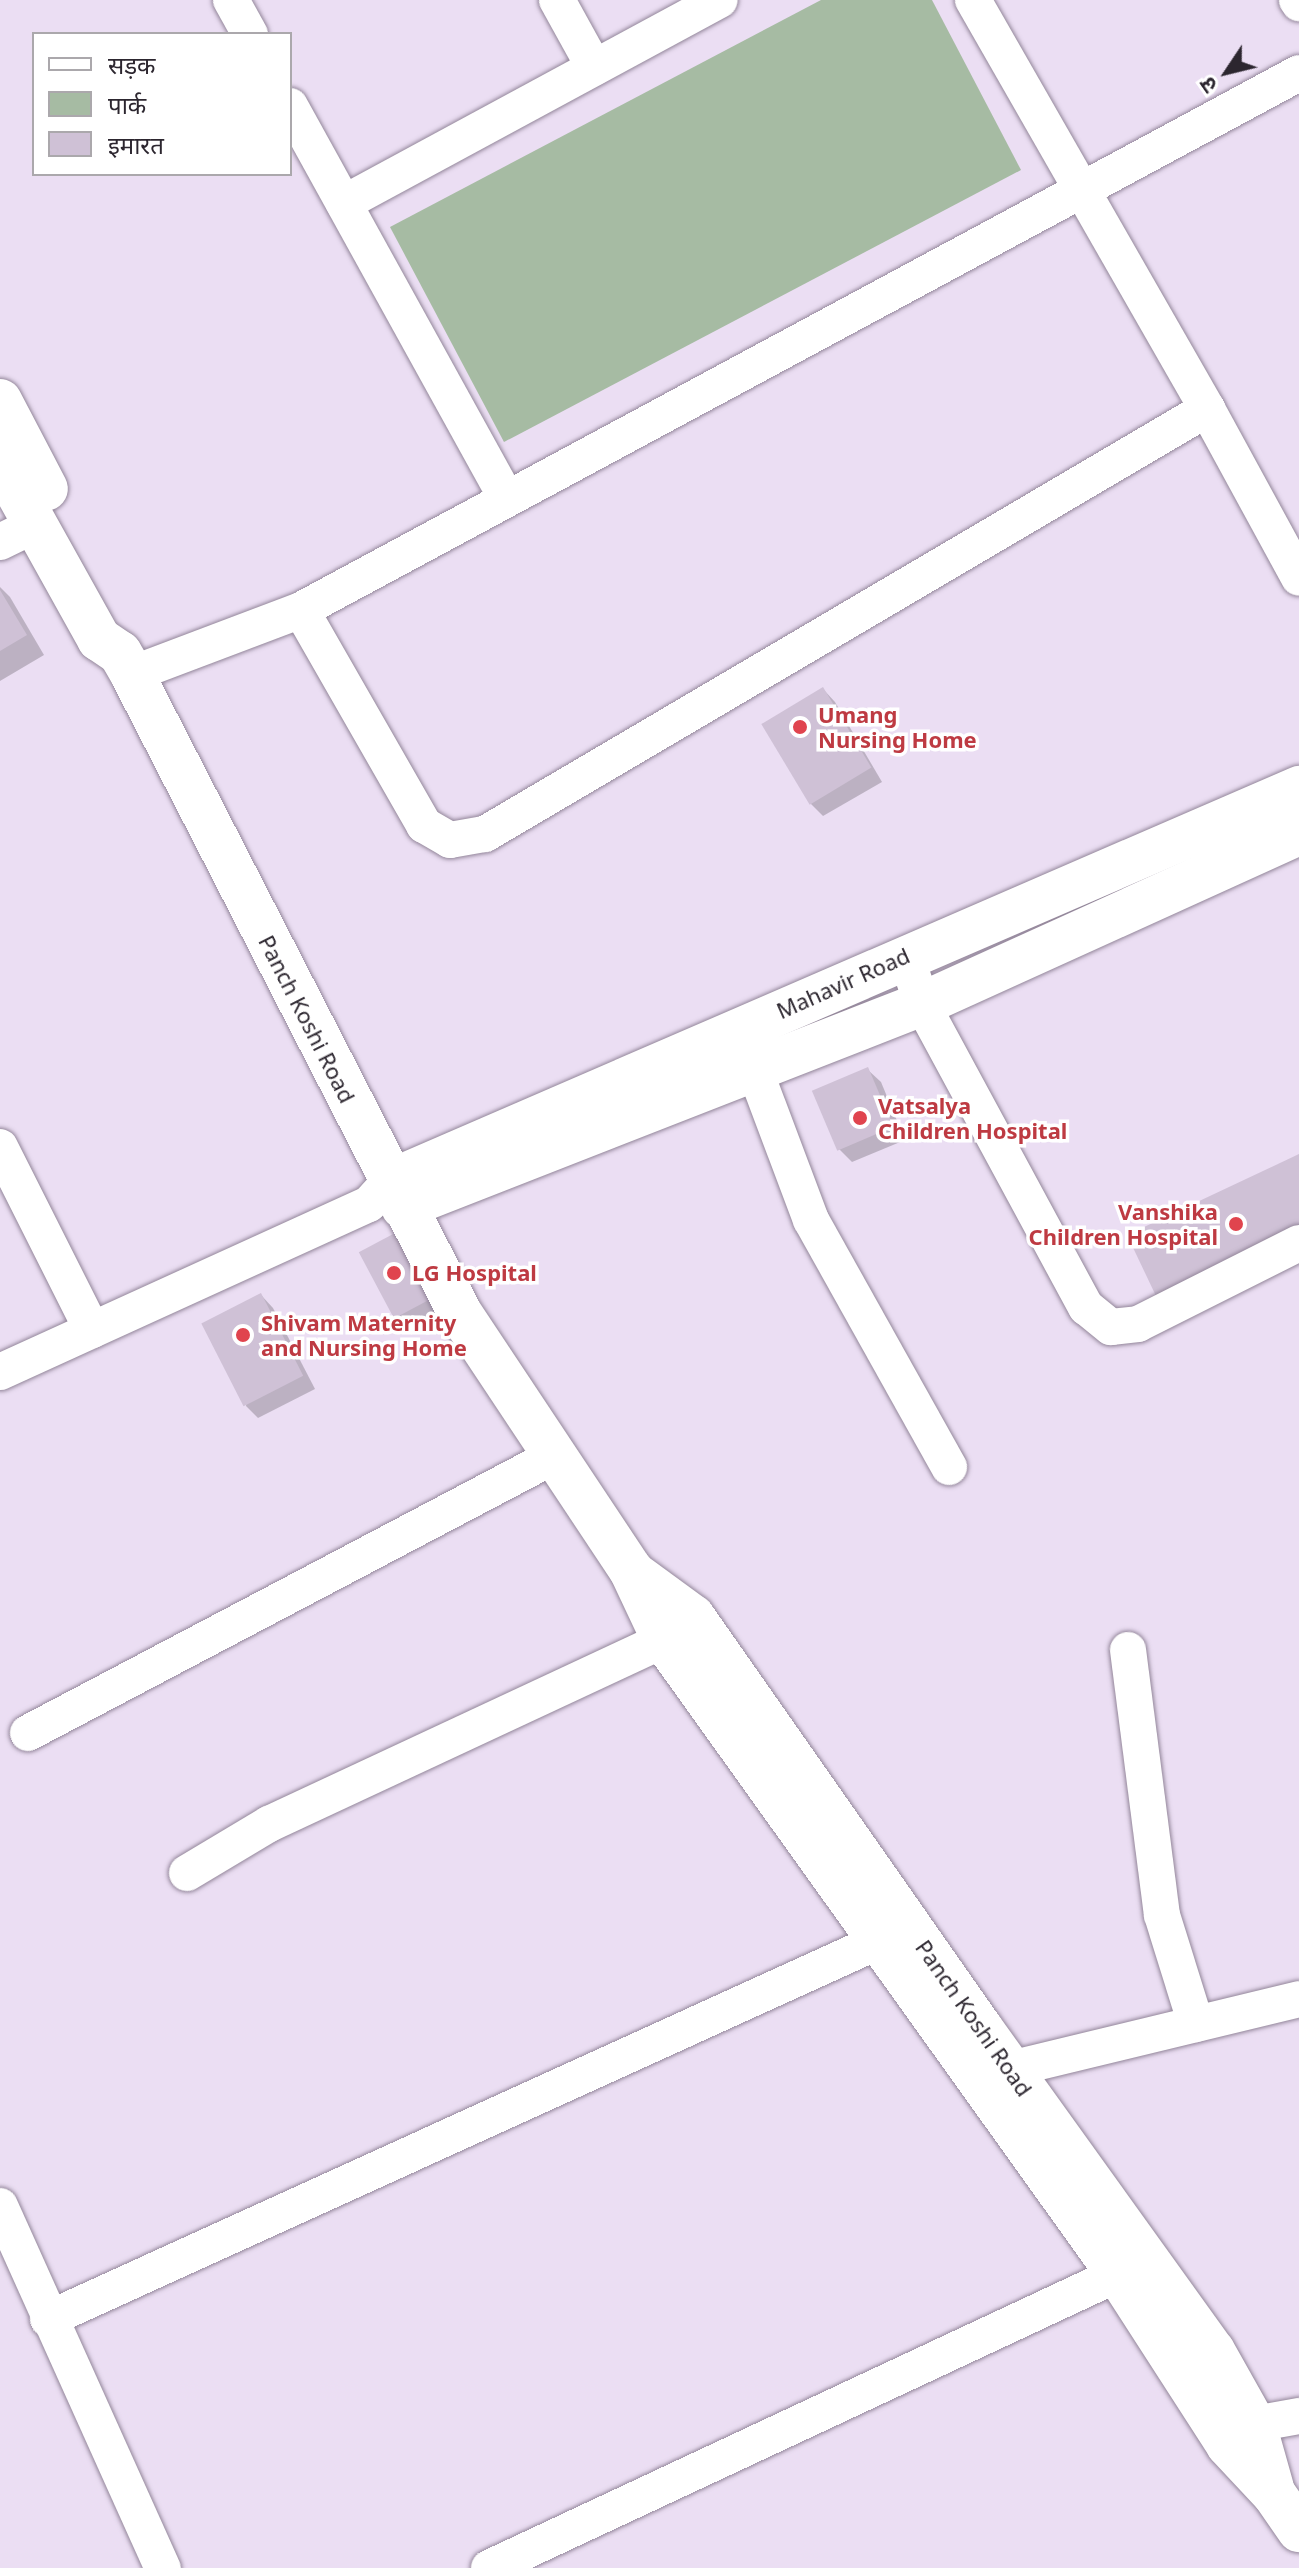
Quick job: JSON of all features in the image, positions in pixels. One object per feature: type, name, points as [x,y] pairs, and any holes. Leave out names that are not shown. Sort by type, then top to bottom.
[{"type":"street","points":[[231,0],[249,32]]},
{"type":"street","points":[[557,0],[594,67]]},
{"type":"street","points":[[344,203],[720,0]]},
{"type":"street","points":[[973,0],[1207,409],[1299,578]]},
{"type":"street","points":[[0,401],[120,629],[126,664],[301,610],[1299,73]]},
{"type":"street","points":[[292,110],[506,497]]},
{"type":"street","points":[[301,610],[424,825],[450,840],[485,834],[1207,409]]},
{"type":"street","name":"Panch Koshi Road","points":[[0,461],[16,534],[99,639],[126,664],[387,1197],[460,1313],[631,1570],[664,1640],[1118,2274],[1228,2445],[1274,2494],[1299,2530]]},
{"type":"street","name":"Mahavir Road","points":[[387,1197],[906,956],[1299,788]]},
{"type":"street","points":[[0,1372],[387,1197],[755,1071],[922,1004],[1299,833]]},
{"type":"street","points":[[906,956],[922,1004],[1086,1307],[1111,1327],[1138,1324],[1299,1243]]},
{"type":"street","points":[[755,1071],[811,1220],[949,1467]]},
{"type":"street","points":[[0,1147],[92,1330]]},
{"type":"street","points":[[28,1733],[554,1456]]},
{"type":"street","name":"Panch Koshi Road","points":[[631,1570],[693,1617],[1010,2069],[1213,2351],[1254,2424],[1274,2494]]},
{"type":"street","points":[[187,1873],[269,1824],[664,1640]]},
{"type":"street","points":[[1128,1650],[1162,1915],[1196,2024]]},
{"type":"street","points":[[48,2319],[881,1940]]},
{"type":"street","points":[[1010,2069],[1299,1999]]},
{"type":"street","points":[[0,2206],[48,2319],[163,2568]]},
{"type":"street","points":[[489,2568],[1118,2274]]},
{"type":"street","points":[[1254,2424],[1299,2416]]},
{"type":"green space","points":[[821,0],[932,0],[1021,170],[504,442],[390,227]]},
{"type":"building","points":[[0,590],[27,635],[0,651]]},
{"type":"building","points":[[823,687],[871,768],[810,805],[761,724]]},
{"type":"building","points":[[868,1067],[893,1127],[837,1151],[812,1091]]},
{"type":"building","points":[[1299,1154],[1299,1228],[1156,1296],[1127,1235]]},
{"type":"building","points":[[395,1233],[430,1299],[394,1318],[359,1252]]},
{"type":"building","points":[[261,1293],[303,1376],[244,1406],[201,1323]]},
{"type":"place","name":"Umang Nursing Home","points":[[800,727]]},
{"type":"place","name":"Vatsalya Children Hospital","points":[[860,1118]]},
{"type":"place","name":"Vanshika Children Hospital","points":[[1236,1224]]},
{"type":"place","name":"LG Hospital","points":[[394,1273]]},
{"type":"place","name":"Shivam Maternity and Nursing Home","points":[[243,1335]]}]
